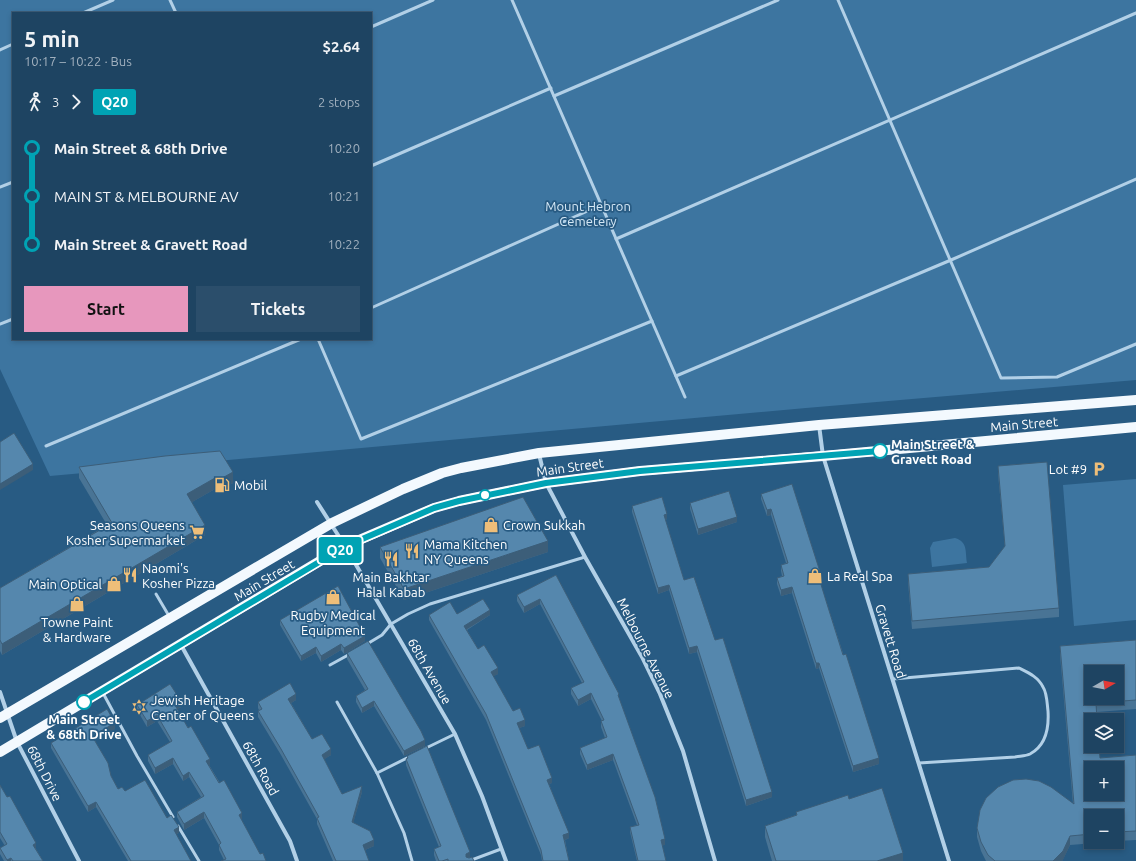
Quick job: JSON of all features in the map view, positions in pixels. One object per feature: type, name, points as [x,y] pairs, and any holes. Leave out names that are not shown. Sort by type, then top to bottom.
[{"type":"main road","name":"Main Street","points":[[4,716],[332,523],[403,489],[442,473],[539,453],[819,425],[1136,400]]},
{"type":"main road","name":"Main Street","points":[[0,752],[346,546],[434,508],[459,501],[546,483],[640,471],[823,456],[1136,427]]},
{"type":"street","name":"Gravett Road","points":[[819,425],[823,456],[949,861]]},
{"type":"street","name":"Melbourne Avenue","points":[[539,453],[546,483],[642,657],[660,694],[683,751],[715,861]]},
{"type":"street","name":"68th Avenue","points":[[317,502],[346,546],[455,734],[482,796],[506,861]]},
{"type":"street","name":"68th Road","points":[[181,644],[290,841],[297,861]]},
{"type":"street","name":"68th Drive","points":[[0,692],[4,716],[79,861]]},
{"type":"lane","points":[[85,12],[113,0]]},
{"type":"lane","points":[[170,0],[176,12]]},
{"type":"lane","points":[[372,27],[433,0]]},
{"type":"lane","points":[[512,0],[685,397]]},
{"type":"lane","points":[[554,96],[778,0]]},
{"type":"lane","points":[[838,0],[1002,378],[1057,377],[1136,344]]},
{"type":"lane","points":[[616,239],[1136,14]]},
{"type":"lane","points":[[0,50],[12,44]]},
{"type":"lane","points":[[372,166],[551,88]]},
{"type":"lane","points":[[676,376],[951,260],[1136,179]]},
{"type":"lane","points":[[0,187],[12,182]]},
{"type":"lane","points":[[372,308],[601,204]]},
{"type":"lane","points":[[0,324],[12,319]]},
{"type":"lane","points":[[318,340],[361,440],[652,321]]},
{"type":"lane","points":[[46,446],[299,340]]},
{"type":"lane","points":[[362,646],[382,635],[391,624],[430,604],[586,557]]},
{"type":"lane","points":[[156,594],[170,618]]},
{"type":"lane","points":[[330,665],[356,650]]},
{"type":"lane","points":[[893,679],[1019,668],[1035,676],[1043,687],[1047,702],[1049,723],[1042,743],[1029,755],[919,763]]},
{"type":"lane","points":[[102,692],[137,756],[199,861]]},
{"type":"lane","points":[[337,702],[377,773],[404,833],[412,861]]},
{"type":"lane","points":[[418,752],[455,734]]},
{"type":"lane","points":[[377,773],[411,756]]},
{"type":"lane","points":[[469,861],[501,849]]},
{"type":"green space","name":"Mount Hebron Cemetery","points":[[0,0],[1136,0],[1136,380],[50,476],[0,369]]},
{"type":"green space","points":[[1136,479],[1136,620],[1074,626],[1063,485]]},
{"type":"green space","points":[[955,538],[964,545],[967,563],[932,567],[930,548],[933,542]]},
{"type":"building","points":[[14,433],[33,464],[0,484],[0,442]]},
{"type":"building","points":[[220,451],[233,472],[217,481],[215,478],[187,494],[205,525],[2,644],[0,640],[0,588],[112,523],[79,467],[165,456]]},
{"type":"building","points":[[1047,462],[1059,608],[912,621],[908,574],[989,567],[1005,546],[998,466]]},
{"type":"building","points":[[792,484],[822,578],[819,578],[843,655],[846,654],[879,758],[853,766],[819,663],[816,663],[792,587],[781,590],[777,578],[784,576],[781,565],[788,563],[771,509],[767,510],[761,494]]},
{"type":"building","points":[[729,491],[737,517],[698,529],[690,503]]},
{"type":"building","points":[[523,497],[548,541],[404,589],[380,547]]},
{"type":"building","points":[[662,497],[667,514],[664,515],[684,580],[694,577],[715,640],[723,638],[772,792],[746,800],[697,646],[689,648],[669,585],[658,588],[632,506]]},
{"type":"building","points":[[556,575],[619,694],[618,695],[655,797],[665,839],[661,840],[666,861],[638,861],[630,827],[639,825],[613,754],[587,765],[580,748],[607,737],[601,721],[604,720],[591,693],[578,700],[571,688],[584,682],[540,599],[524,607],[517,595]]},
{"type":"building","points":[[338,586],[365,636],[344,648],[341,644],[321,656],[316,647],[301,656],[280,620]]},
{"type":"building","points":[[483,599],[490,610],[464,626],[478,649],[484,645],[498,668],[491,672],[513,711],[520,708],[525,720],[517,723],[528,749],[539,745],[552,778],[547,780],[569,833],[563,835],[569,861],[543,861],[541,850],[486,714],[429,615],[450,602],[457,614]]},
{"type":"building","points":[[1136,640],[1136,700],[1124,701],[1124,665],[1084,665],[1084,705],[1096,705],[1097,713],[1084,713],[1084,753],[1100,753],[1100,758],[1136,755],[1136,831],[1124,832],[1124,809],[1084,809],[1084,835],[1070,836],[1063,851],[1053,861],[995,861],[988,855],[981,842],[977,828],[980,810],[986,798],[998,787],[1013,780],[1026,779],[1039,781],[1051,787],[1074,804],[1060,646]]},
{"type":"building","points":[[368,641],[425,740],[404,751],[374,701],[362,708],[356,696],[368,689],[347,653]]},
{"type":"building","points":[[290,683],[296,694],[288,699],[312,739],[322,734],[331,749],[322,755],[342,794],[362,786],[352,822],[370,831],[374,840],[363,845],[369,861],[336,861],[317,818],[319,817],[258,711],[262,709],[258,702]]},
{"type":"building","points":[[170,684],[181,701],[175,705],[188,728],[191,726],[210,759],[206,761],[219,783],[224,780],[242,813],[239,815],[260,854],[263,853],[266,861],[221,861],[226,859],[219,845],[221,843],[204,812],[184,824],[177,812],[204,796],[189,772],[183,776],[173,758],[155,768],[148,755],[172,741],[157,715],[147,721],[137,705]]},
{"type":"building","points":[[107,709],[115,723],[92,736],[108,763],[111,776],[118,789],[122,787],[125,791],[145,780],[167,818],[171,815],[179,827],[174,830],[191,861],[131,861],[96,802],[88,806],[51,743]]},
{"type":"building","points":[[427,746],[470,852],[466,854],[466,857],[472,857],[474,861],[448,861],[448,859],[439,861],[434,849],[441,846],[406,759],[408,758],[407,756]]},
{"type":"building","points":[[0,785],[7,797],[10,796],[36,843],[33,845],[43,861],[13,861],[11,858],[7,860],[0,848],[7,844],[0,832]]},
{"type":"building","points":[[882,788],[903,853],[877,861],[776,861],[765,826],[797,815],[796,812],[848,795],[849,799]]},
{"type":"bus line","name":"Q20","points":[[84,702],[346,546],[434,508],[459,501],[546,483],[640,471],[880,451]]},
{"type":"place","name":"Main Street & Gravett Road","points":[[880,451]]},
{"type":"place","name":"Lot #9","points":[[1099,469]]},
{"type":"place","name":"Mobil","points":[[222,485]]},
{"type":"place","name":"Crown Sukkah","points":[[491,525]]},
{"type":"place","name":"Seasons Queens Kosher Supermarket","points":[[197,532]]},
{"type":"place","name":"Mama Kitchen NY Queens","points":[[412,551]]},
{"type":"place","name":"Main Bakhtar Halal Kabab","points":[[391,559]]},
{"type":"place","name":"Naomi's Kosher Pizza","points":[[130,575]]},
{"type":"place","name":"La Real Spa","points":[[815,576]]},
{"type":"place","name":"Main Optical","points":[[114,584]]},
{"type":"place","name":"Rugby Medical Equipment","points":[[333,597]]},
{"type":"place","name":"Towne Paint & Hardware","points":[[77,604]]},
{"type":"place","name":"Main Street & 68th Drive","points":[[84,702]]},
{"type":"place","name":"Jewish Heritage Center of Queens","points":[[139,707]]}]
